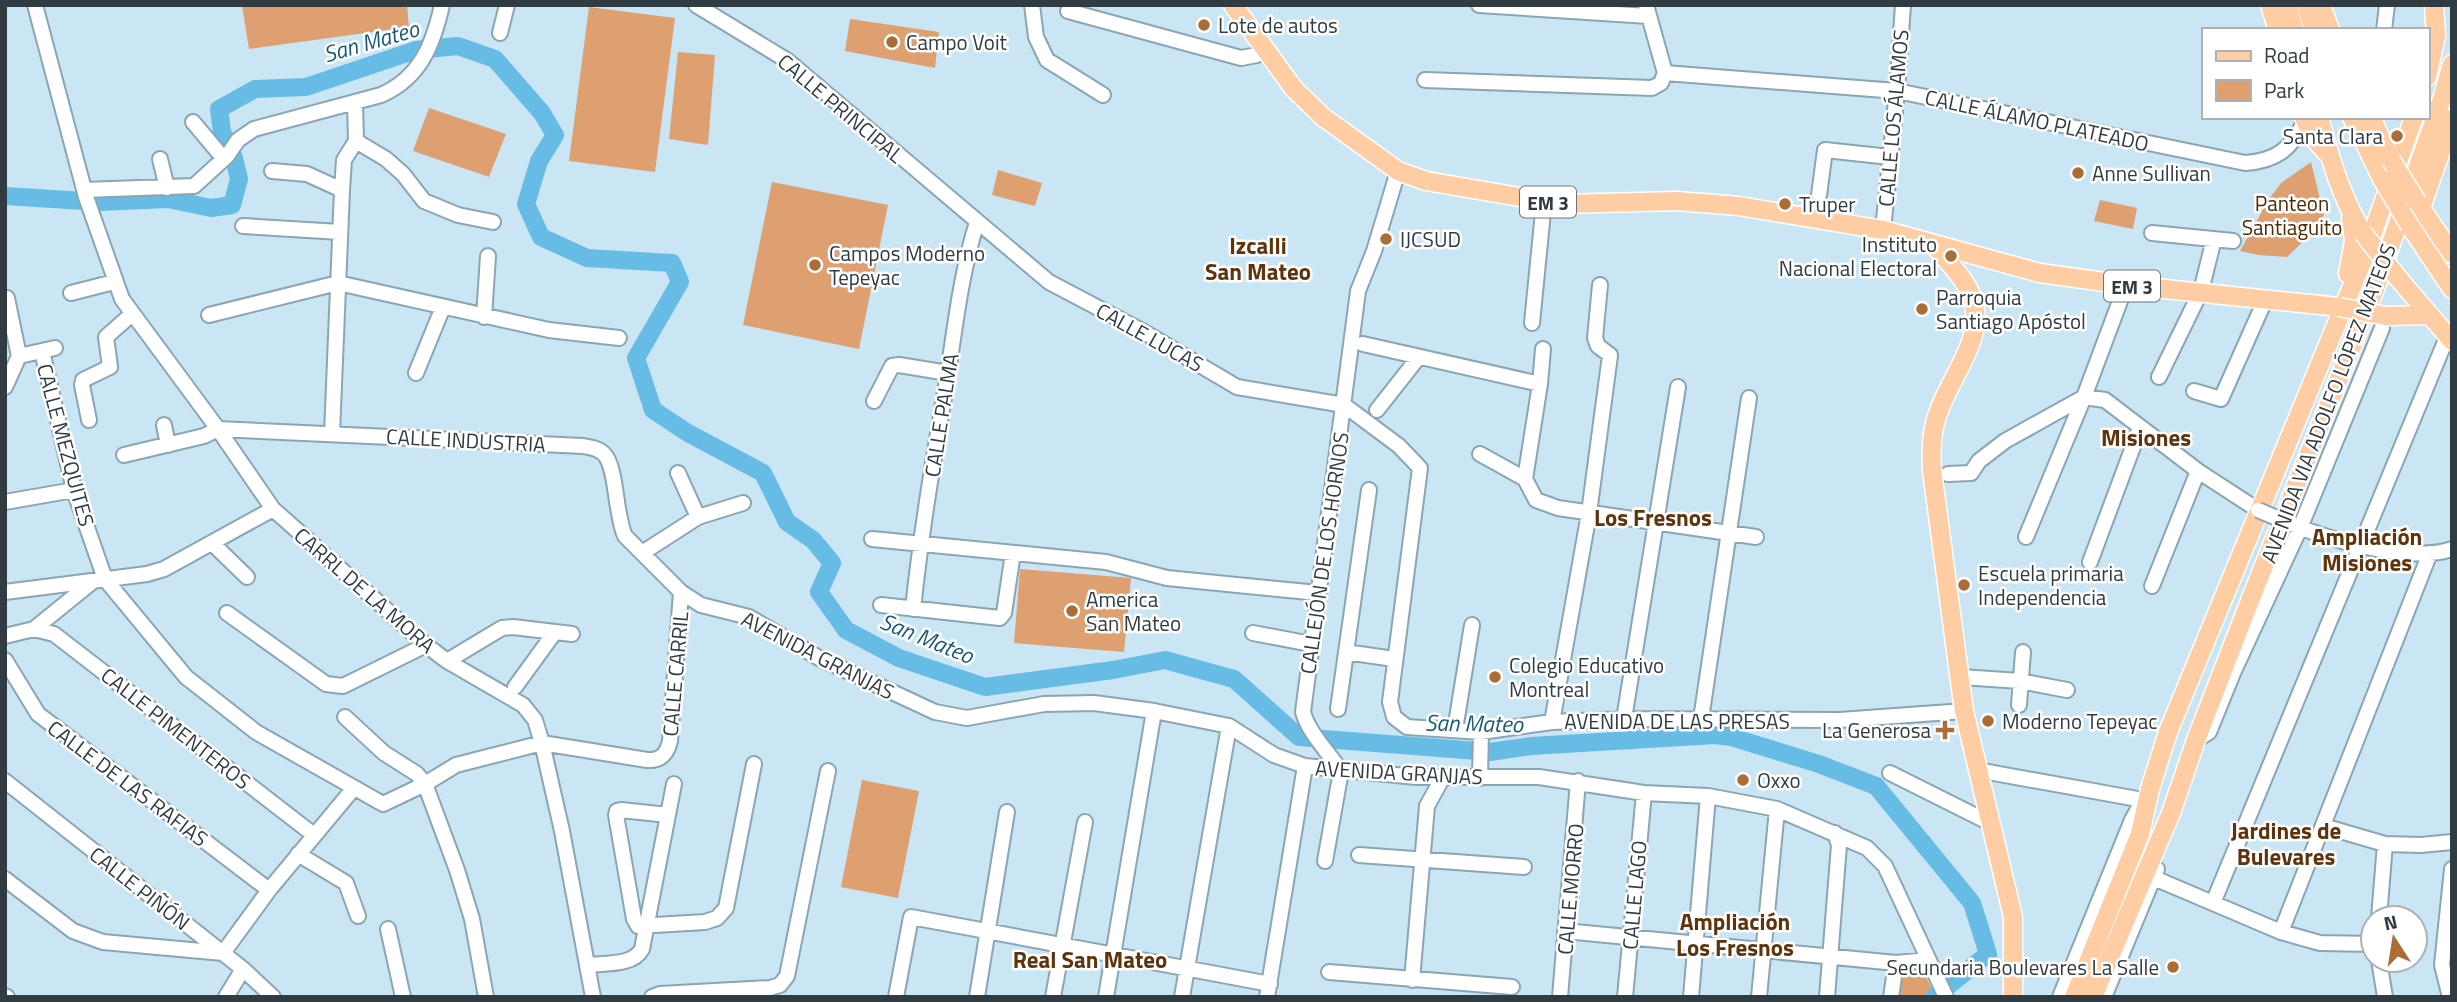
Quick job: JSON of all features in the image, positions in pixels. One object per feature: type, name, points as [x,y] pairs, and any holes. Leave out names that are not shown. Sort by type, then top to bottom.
[{"type":"main road","name":"EM 3","points":[[1233,5],[1294,89],[1323,117],[1398,171],[1426,181],[1562,204],[1677,201],[1739,206],[1883,230],[2040,273],[2126,285],[2337,306]]},
{"type":"main road","points":[[2270,5],[2277,28]]},
{"type":"main road","points":[[2287,5],[2293,28]]},
{"type":"main road","points":[[2306,5],[2313,28]]},
{"type":"main road","points":[[2321,5],[2329,28]]},
{"type":"main road","points":[[2429,68],[2436,36],[2434,5]]},
{"type":"main road","name":"AVENIDA VIA ADOLFO LÓPEZ MATEOS","points":[[2093,997],[2171,813],[2196,740],[2376,286],[2452,64]]},
{"type":"main road","points":[[2309,119],[2311,135],[2330,157],[2351,213],[2398,278],[2449,339]]},
{"type":"main road","points":[[2353,119],[2382,179],[2452,289]]},
{"type":"main road","points":[[2372,119],[2392,160],[2452,254]]},
{"type":"main road","name":"AVENIDA VIA ADOLFO LÓPEZ MATEOS","points":[[2074,997],[2140,834],[2146,795],[2168,732],[2363,260],[2413,119]]},
{"type":"main road","points":[[2419,205],[2452,119]]},
{"type":"main road","points":[[2351,213],[2353,256],[2337,306],[2384,322],[2428,316]]},
{"type":"main road","points":[[1934,245],[1964,282],[1972,298],[1976,317],[1974,336],[1952,378],[1935,421],[1931,447],[1932,471],[1965,710],[2013,917],[2013,997]]},
{"type":"street","name":"CARRL DE LA MORA","points":[[35,5],[85,193],[114,282],[132,314],[218,429],[273,509],[426,645],[447,661],[523,705],[535,720],[562,831],[593,997]]},
{"type":"street","points":[[85,193],[113,187],[194,186],[225,158],[238,140],[254,129],[355,103],[398,87],[419,67],[438,23],[442,5]]},
{"type":"street","points":[[499,33],[508,5]]},
{"type":"street","name":"CALLE PRINCIPAL","points":[[696,5],[788,61],[977,222]]},
{"type":"street","points":[[1032,5],[1036,37],[1047,60],[1103,95]]},
{"type":"street","points":[[1425,80],[1640,89],[1652,88],[1661,83],[1665,73],[1647,10],[1479,5]]},
{"type":"street","name":"CALLE LOS ÁLAMOS","points":[[1883,230],[1903,5]]},
{"type":"street","points":[[2384,28],[2387,5]]},
{"type":"street","points":[[1068,11],[1241,58],[1257,55],[1265,49]]},
{"type":"street","name":"CALLE ÁLAMO PLATEADO","points":[[1665,73],[1897,91],[2245,163],[2261,162],[2284,150],[2297,139],[2308,119]]},
{"type":"street","points":[[332,433],[344,160],[356,141],[355,103]]},
{"type":"street","points":[[193,122],[225,158]]},
{"type":"street","points":[[356,141],[386,159],[403,174],[424,201],[458,215],[493,222]]},
{"type":"street","points":[[1819,195],[1825,150],[1890,157]]},
{"type":"street","points":[[160,159],[167,188]]},
{"type":"street","points":[[272,171],[307,174],[342,190]]},
{"type":"street","name":"CALLEJÓN DE LOS HORNOS","points":[[1341,771],[1306,722],[1303,712],[1358,291],[1374,251],[1398,171]]},
{"type":"street","points":[[1532,323],[1544,202]]},
{"type":"street","name":"CALLE PALMA","points":[[913,609],[920,544],[968,249],[977,222]]},
{"type":"street","name":"CALLE LUCAS","points":[[977,222],[1049,282],[1144,332],[1237,387],[1344,405]]},
{"type":"street","points":[[243,226],[340,232]]},
{"type":"street","points":[[2152,233],[2233,241]]},
{"type":"street","points":[[2159,377],[2201,291],[2214,239]]},
{"type":"street","points":[[484,317],[488,256]]},
{"type":"street","points":[[71,293],[114,282]]},
{"type":"street","points":[[209,315],[338,283],[549,330],[619,338]]},
{"type":"street","points":[[1552,722],[1589,513],[1609,363],[1609,355],[1598,346],[1595,338],[1600,285]]},
{"type":"street","points":[[2026,537],[2084,397],[2126,285]]},
{"type":"street","points":[[6,383],[19,356],[7,298]]},
{"type":"street","points":[[2194,391],[2221,399],[2266,298]]},
{"type":"street","name":"AVENIDA VIA ADOLFO LÓPEZ MATEOS","points":[[2168,732],[2168,716],[2337,306]]},
{"type":"street","points":[[416,373],[443,307]]},
{"type":"street","points":[[89,420],[83,380],[110,368],[106,337],[132,314]]},
{"type":"street","name":"AVENIDA VIA ADOLFO LÓPEZ MATEOS","points":[[2196,740],[2209,732],[2384,322]]},
{"type":"street","points":[[2213,903],[2449,339]]},
{"type":"street","points":[[1363,344],[1540,384]]},
{"type":"street","points":[[5,346],[19,356]]},
{"type":"street","points":[[1543,349],[1525,479],[1535,500],[1558,508],[1756,537]]},
{"type":"street","name":"CALLE MEZQUITES","points":[[19,356],[48,350],[74,490],[99,580]]},
{"type":"street","points":[[1377,410],[1418,358]]},
{"type":"street","points":[[874,401],[892,366],[948,373]]},
{"type":"street","points":[[1625,719],[1678,387]]},
{"type":"street","points":[[1948,474],[1972,478],[1979,461],[2005,441],[2084,397],[2105,400],[2198,471],[2255,509],[2361,548],[2430,553],[2452,549]]},
{"type":"street","points":[[1701,719],[1749,398]]},
{"type":"street","points":[[1344,405],[1399,446],[1420,468],[1394,659],[1346,652]]},
{"type":"street","points":[[164,425],[168,445]]},
{"type":"street","points":[[2090,562],[2140,428]]},
{"type":"street","points":[[124,455],[204,436],[218,429]]},
{"type":"street","name":"CALLE INDUSTRIA","points":[[218,429],[594,448],[604,454],[610,464],[620,525],[625,536],[642,553]]},
{"type":"street","points":[[1480,454],[1525,479]]},
{"type":"street","points":[[2152,586],[2198,471]]},
{"type":"street","points":[[678,473],[698,517]]},
{"type":"street","points":[[5,502],[74,490]]},
{"type":"street","points":[[1338,709],[1369,490]]},
{"type":"street","points":[[642,553],[698,517],[743,503]]},
{"type":"street","points":[[5,592],[147,574],[164,569],[273,509]]},
{"type":"street","points":[[872,539],[1106,562],[1167,578],[1318,593]]},
{"type":"street","points":[[212,543],[247,576]]},
{"type":"street","name":"AVENIDA GRANJAS","points":[[642,553],[681,592],[701,605],[749,617],[819,658],[935,712],[967,719],[1044,704],[1094,703],[1154,711],[1229,726],[1274,755],[1305,766],[1416,777],[1481,773],[1539,777],[1644,793],[1708,796],[1777,809],[1867,848],[1885,866],[1946,997]]},
{"type":"street","points":[[881,606],[1000,618],[1004,613],[1013,553]]},
{"type":"street","points":[[2281,932],[2430,553]]},
{"type":"street","points":[[5,636],[34,629],[99,580]]},
{"type":"street","points":[[99,580],[186,677],[256,732],[383,804],[425,784],[456,765],[542,743]]},
{"type":"street","name":"CALLE CARRIL","points":[[542,743],[647,760],[664,756],[670,741],[681,592]]},
{"type":"street","points":[[227,613],[326,684],[343,686],[426,645]]},
{"type":"street","points":[[1455,730],[1472,625]]},
{"type":"street","points":[[447,661],[502,628],[572,634]]},
{"type":"street","name":"CALLE PIMENTEROS","points":[[34,629],[54,634],[314,835]]},
{"type":"street","points":[[515,687],[555,632]]},
{"type":"street","points":[[1253,633],[1311,644]]},
{"type":"street","points":[[2019,705],[2023,652]]},
{"type":"street","name":"AVENIDA DE LAS PRESAS","points":[[1394,659],[1390,702],[1394,717],[1407,727],[1455,730],[1481,737],[1552,722],[1625,719],[1840,720],[1965,710]]},
{"type":"street","name":"CALLE DE LAS RAFIAS","points":[[5,660],[38,714],[269,890]]},
{"type":"street","points":[[1961,677],[2020,681],[2067,690]]},
{"type":"street","points":[[1106,997],[1154,711]]},
{"type":"street","points":[[345,717],[384,753],[417,774],[425,784],[472,919],[486,997]]},
{"type":"street","points":[[1182,997],[1229,726]]},
{"type":"street","points":[[1481,737],[1481,773]]},
{"type":"street","points":[[668,815],[617,811],[634,919],[638,926],[705,922],[717,918],[726,908],[754,764]]},
{"type":"street","points":[[896,997],[911,917],[1187,967],[1269,990],[1305,766]]},
{"type":"street","points":[[1977,770],[2146,795],[2132,820],[2060,997]]},
{"type":"street","points":[[652,997],[660,994],[770,988],[780,985],[786,976],[828,771]]},
{"type":"street","points":[[1325,861],[1341,771]]},
{"type":"street","points":[[1890,773],[1990,822]]},
{"type":"street","points":[[1416,777],[1422,799],[1427,806]]},
{"type":"street","points":[[1412,980],[1427,806],[1443,777]]},
{"type":"street","name":"CALLE PIÑÓN","points":[[5,781],[243,969],[274,997]]},
{"type":"street","name":"CALLE MORRO","points":[[1560,997],[1578,781]]},
{"type":"street","points":[[587,965],[630,960],[638,956],[642,949],[674,784]]},
{"type":"street","points":[[5,879],[73,931],[103,942],[223,953],[269,890],[354,788]]},
{"type":"street","name":"CALLE LAGO","points":[[1625,997],[1644,793]]},
{"type":"street","points":[[1691,997],[1708,796]]},
{"type":"street","points":[[1759,997],[1777,809]]},
{"type":"street","points":[[977,997],[1007,812]]},
{"type":"street","points":[[2104,997],[2154,878],[2171,813]]},
{"type":"street","points":[[1053,997],[1085,822]]},
{"type":"street","points":[[2323,826],[2385,844],[2452,842]]},
{"type":"street","points":[[1827,997],[1839,845],[1835,833]]},
{"type":"street","points":[[2380,904],[2385,844]]},
{"type":"street","points":[[298,854],[346,883],[358,916]]},
{"type":"street","points":[[1359,855],[1524,867]]},
{"type":"street","points":[[2450,997],[2442,965],[2452,869]]},
{"type":"street","points":[[2154,878],[2281,932],[2320,943],[2359,944]]},
{"type":"street","points":[[388,929],[403,997]]},
{"type":"street","points":[[1565,930],[1896,963],[1928,960]]},
{"type":"street","points":[[1891,997],[1896,963]]},
{"type":"street","points":[[226,997],[243,969]]},
{"type":"street","points":[[1329,972],[1513,987]]},
{"type":"street","points":[[2381,974],[2385,997]]},
{"type":"green space","points":[[242,5],[407,5],[409,27],[249,49]]},
{"type":"green space","points":[[589,7],[675,18],[655,172],[569,161]]},
{"type":"green space","name":"Campo Voit","points":[[850,19],[939,32],[935,68],[845,51]]},
{"type":"green space","points":[[678,52],[715,55],[708,145],[669,139]]},
{"type":"green space","points":[[429,108],[506,134],[489,177],[413,151]]},
{"type":"green space","name":"Panteon Santiaguito","points":[[2311,162],[2324,215],[2313,232],[2287,257],[2240,251],[2281,183]]},
{"type":"green space","points":[[998,170],[1042,183],[1035,206],[992,195]]},
{"type":"green space","name":"Campos Moderno Tepeyac","points":[[772,182],[888,205],[859,349],[743,325]]},
{"type":"green space","points":[[2100,200],[2137,208],[2133,229],[2094,221]]},
{"type":"green space","name":"America San Mateo","points":[[1020,569],[1131,578],[1124,652],[1014,643]]},
{"type":"green space","points":[[862,780],[919,791],[898,898],[841,887]]},
{"type":"green space","points":[[1900,970],[1923,971],[1934,993],[1930,997],[1897,997]]},
{"type":"waterway","name":"San Mateo","points":[[5,196],[100,202],[168,199],[211,208],[232,205],[239,179],[234,158],[222,132],[219,109],[255,89],[306,87],[416,50],[458,46],[495,59],[542,113],[555,135],[539,161],[526,204],[541,237],[587,258],[672,263],[680,282],[636,358],[653,410],[688,433],[763,473],[787,522],[813,540],[832,563],[819,592],[846,630],[899,658],[985,687],[1113,670],[1165,660],[1234,679],[1299,737],[1490,752],[1531,746],[1715,735],[1731,737],[1819,764],[1876,786],[1972,903],[1988,954],[1934,997]]},
{"type":"place","name":"Lote de autos","points":[[1204,25]]},
{"type":"place","name":"Campo Voit","points":[[892,42]]},
{"type":"place","name":"Santa Clara","points":[[2397,136]]},
{"type":"place","name":"Anne Sullivan","points":[[2078,173]]},
{"type":"place","name":"Truper","points":[[1785,204]]},
{"type":"place","name":"IJCSUD","points":[[1386,239]]},
{"type":"place","name":"Instituto Nacional Electoral","points":[[1951,256]]},
{"type":"place","name":"Campos Moderno Tepeyac","points":[[815,265]]},
{"type":"place","name":"Parroquia Santiago Apóstol","points":[[1922,309]]},
{"type":"place","name":"Escuela primaria Independencia","points":[[1964,585]]},
{"type":"place","name":"America San Mateo","points":[[1072,611]]},
{"type":"place","name":"Colegio Educativo Montreal","points":[[1495,677]]},
{"type":"place","name":"Moderno Tepeyac","points":[[1988,721]]},
{"type":"place","name":"La Generosa","points":[[1945,730]]},
{"type":"place","name":"Oxxo","points":[[1743,780]]},
{"type":"place","name":"Secundaria Boulevares La Salle","points":[[2173,967]]},
{"type":"district","name":"Izcalli San Mateo","points":[[1258,258]]},
{"type":"district","name":"Misiones","points":[[2146,437]]},
{"type":"district","name":"Los Fresnos","points":[[1653,517]]},
{"type":"district","name":"Ampliación Misiones","points":[[2367,549]]},
{"type":"district","name":"Jardines de Bulevares","points":[[2286,843]]},
{"type":"district","name":"Ampliación Los Fresnos","points":[[1735,934]]},
{"type":"district","name":"Real San Mateo","points":[[1090,959]]}]
